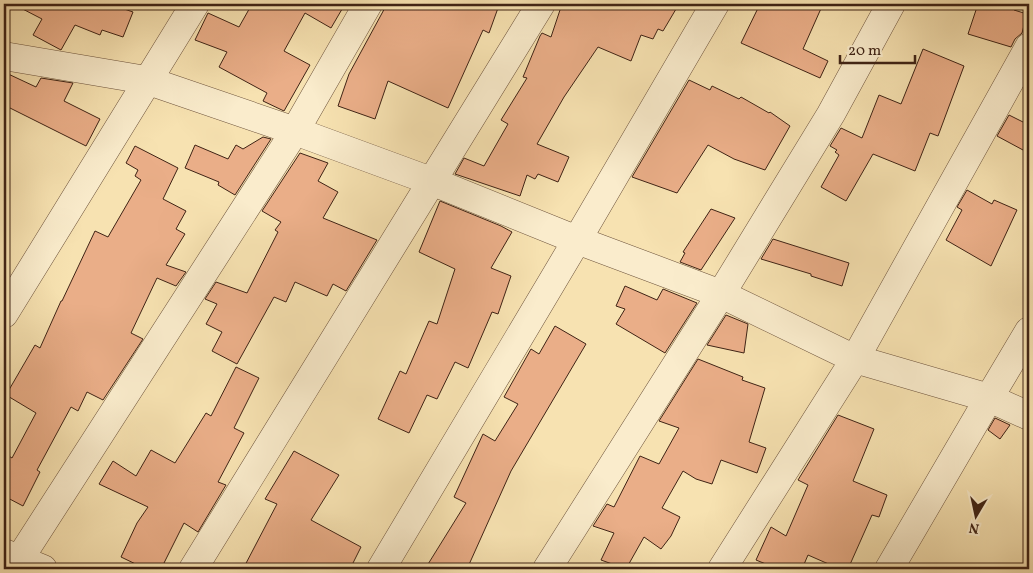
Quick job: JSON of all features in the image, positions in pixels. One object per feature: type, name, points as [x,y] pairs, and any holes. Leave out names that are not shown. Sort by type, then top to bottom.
[{"type":"street","points":[[4,314],[146,80],[195,4]]},
{"type":"street","points":[[19,563],[295,131],[368,4]]},
{"type":"street","points":[[193,569],[541,4]]},
{"type":"street","points":[[380,569],[577,240],[715,4]]},
{"type":"street","points":[[546,569],[721,294],[831,114],[891,4]]},
{"type":"street","points":[[722,569],[855,359],[1029,47]]},
{"type":"street","points":[[4,56],[146,80],[295,131],[431,181],[577,240],[721,294],[855,359],[989,398],[1029,416]]},
{"type":"street","points":[[889,569],[1029,331]]},
{"type":"building","points":[[13,4],[110,4],[133,12],[123,37],[102,30],[100,35],[75,25],[61,50],[33,35],[42,19]]},
{"type":"building","points":[[252,4],[345,4],[331,28],[305,13],[284,51],[310,65],[284,111],[263,101],[267,93],[219,67],[227,52],[195,40],[208,13],[239,27]]},
{"type":"building","points":[[387,4],[485,4],[498,8],[489,33],[483,30],[448,108],[388,81],[375,119],[338,106],[349,74]]},
{"type":"building","points":[[562,4],[679,4],[663,31],[658,29],[653,39],[641,35],[631,61],[598,47],[564,97],[537,144],[569,157],[558,182],[538,174],[535,179],[527,175],[520,196],[455,174],[464,158],[484,166],[508,124],[501,120],[527,78],[523,77],[540,36],[542,33],[551,37]]},
{"type":"building","points":[[760,4],[823,4],[803,49],[828,61],[820,78],[741,43]]},
{"type":"building","points":[[978,4],[1015,4],[1014,10],[1027,14],[1022,33],[1015,39],[1011,47],[968,34]]},
{"type":"building","points":[[923,49],[964,66],[938,136],[930,133],[915,171],[873,154],[846,201],[821,187],[839,155],[835,152],[837,150],[830,146],[841,128],[862,138],[879,95],[901,104]]},
{"type":"building","points":[[4,72],[36,87],[41,78],[73,83],[64,101],[100,119],[86,146],[4,105]]},
{"type":"building","points":[[689,80],[710,90],[712,86],[739,99],[741,97],[770,112],[790,126],[765,170],[734,159],[708,145],[677,193],[632,177]]},
{"type":"building","points":[[1009,115],[1029,125],[1029,139],[1023,150],[997,136]]},
{"type":"building","points":[[263,137],[271,139],[235,195],[218,185],[219,182],[185,168],[195,145],[228,159],[236,145],[243,149]]},
{"type":"building","points":[[135,146],[178,168],[163,199],[186,211],[176,229],[185,234],[166,265],[186,272],[176,286],[157,278],[131,333],[143,339],[103,400],[87,392],[78,411],[71,407],[37,470],[40,472],[23,506],[4,496],[4,453],[12,458],[36,413],[6,395],[35,345],[40,348],[95,231],[108,237],[141,180],[135,176],[138,170],[126,163]]},
{"type":"building","points":[[300,153],[328,163],[318,181],[338,192],[323,218],[377,240],[346,291],[333,284],[327,296],[295,282],[286,302],[274,297],[237,364],[212,351],[222,332],[206,324],[217,304],[205,299],[216,282],[247,293],[278,232],[275,230],[281,222],[262,211]]},
{"type":"building","points":[[967,190],[992,204],[994,200],[1017,210],[991,266],[946,240],[962,210],[957,207]]},
{"type":"building","points":[[440,201],[512,232],[491,268],[511,276],[498,314],[492,312],[468,368],[455,362],[437,399],[427,395],[409,433],[378,419],[400,371],[406,374],[429,321],[437,324],[455,269],[419,252]]},
{"type":"building","points":[[711,209],[735,218],[701,270],[680,262],[685,253],[683,252]]},
{"type":"building","points":[[773,239],[849,263],[842,286],[811,276],[811,274],[761,259]]},
{"type":"building","points":[[625,286],[657,300],[663,289],[697,303],[665,353],[616,324],[625,309],[616,306]]},
{"type":"building","points":[[726,315],[748,324],[744,353],[707,345]]},
{"type":"building","points":[[555,326],[586,344],[511,471],[467,569],[425,569],[466,503],[454,497],[483,434],[495,441],[518,404],[504,397],[531,349],[539,354]]},
{"type":"building","points":[[698,359],[743,377],[742,380],[765,388],[749,442],[766,448],[757,473],[721,460],[712,484],[696,479],[683,471],[662,508],[680,517],[671,536],[661,549],[644,537],[626,569],[601,560],[614,533],[593,526],[607,504],[614,507],[640,456],[659,464],[679,428],[659,421]]},
{"type":"building","points":[[236,367],[259,378],[234,428],[244,433],[218,482],[226,485],[198,532],[184,523],[161,569],[146,569],[121,557],[137,523],[148,507],[99,484],[113,461],[136,476],[151,450],[175,463],[206,413],[211,416]]},
{"type":"building","points":[[838,415],[874,429],[853,481],[887,495],[879,517],[872,515],[848,569],[840,569],[808,555],[802,569],[778,569],[756,560],[771,527],[786,536],[808,485],[798,480]]},
{"type":"building","points":[[995,418],[1010,425],[1000,439],[988,430]]},
{"type":"building","points":[[294,451],[339,475],[311,520],[361,547],[350,569],[243,569],[277,504],[265,499]]}]
